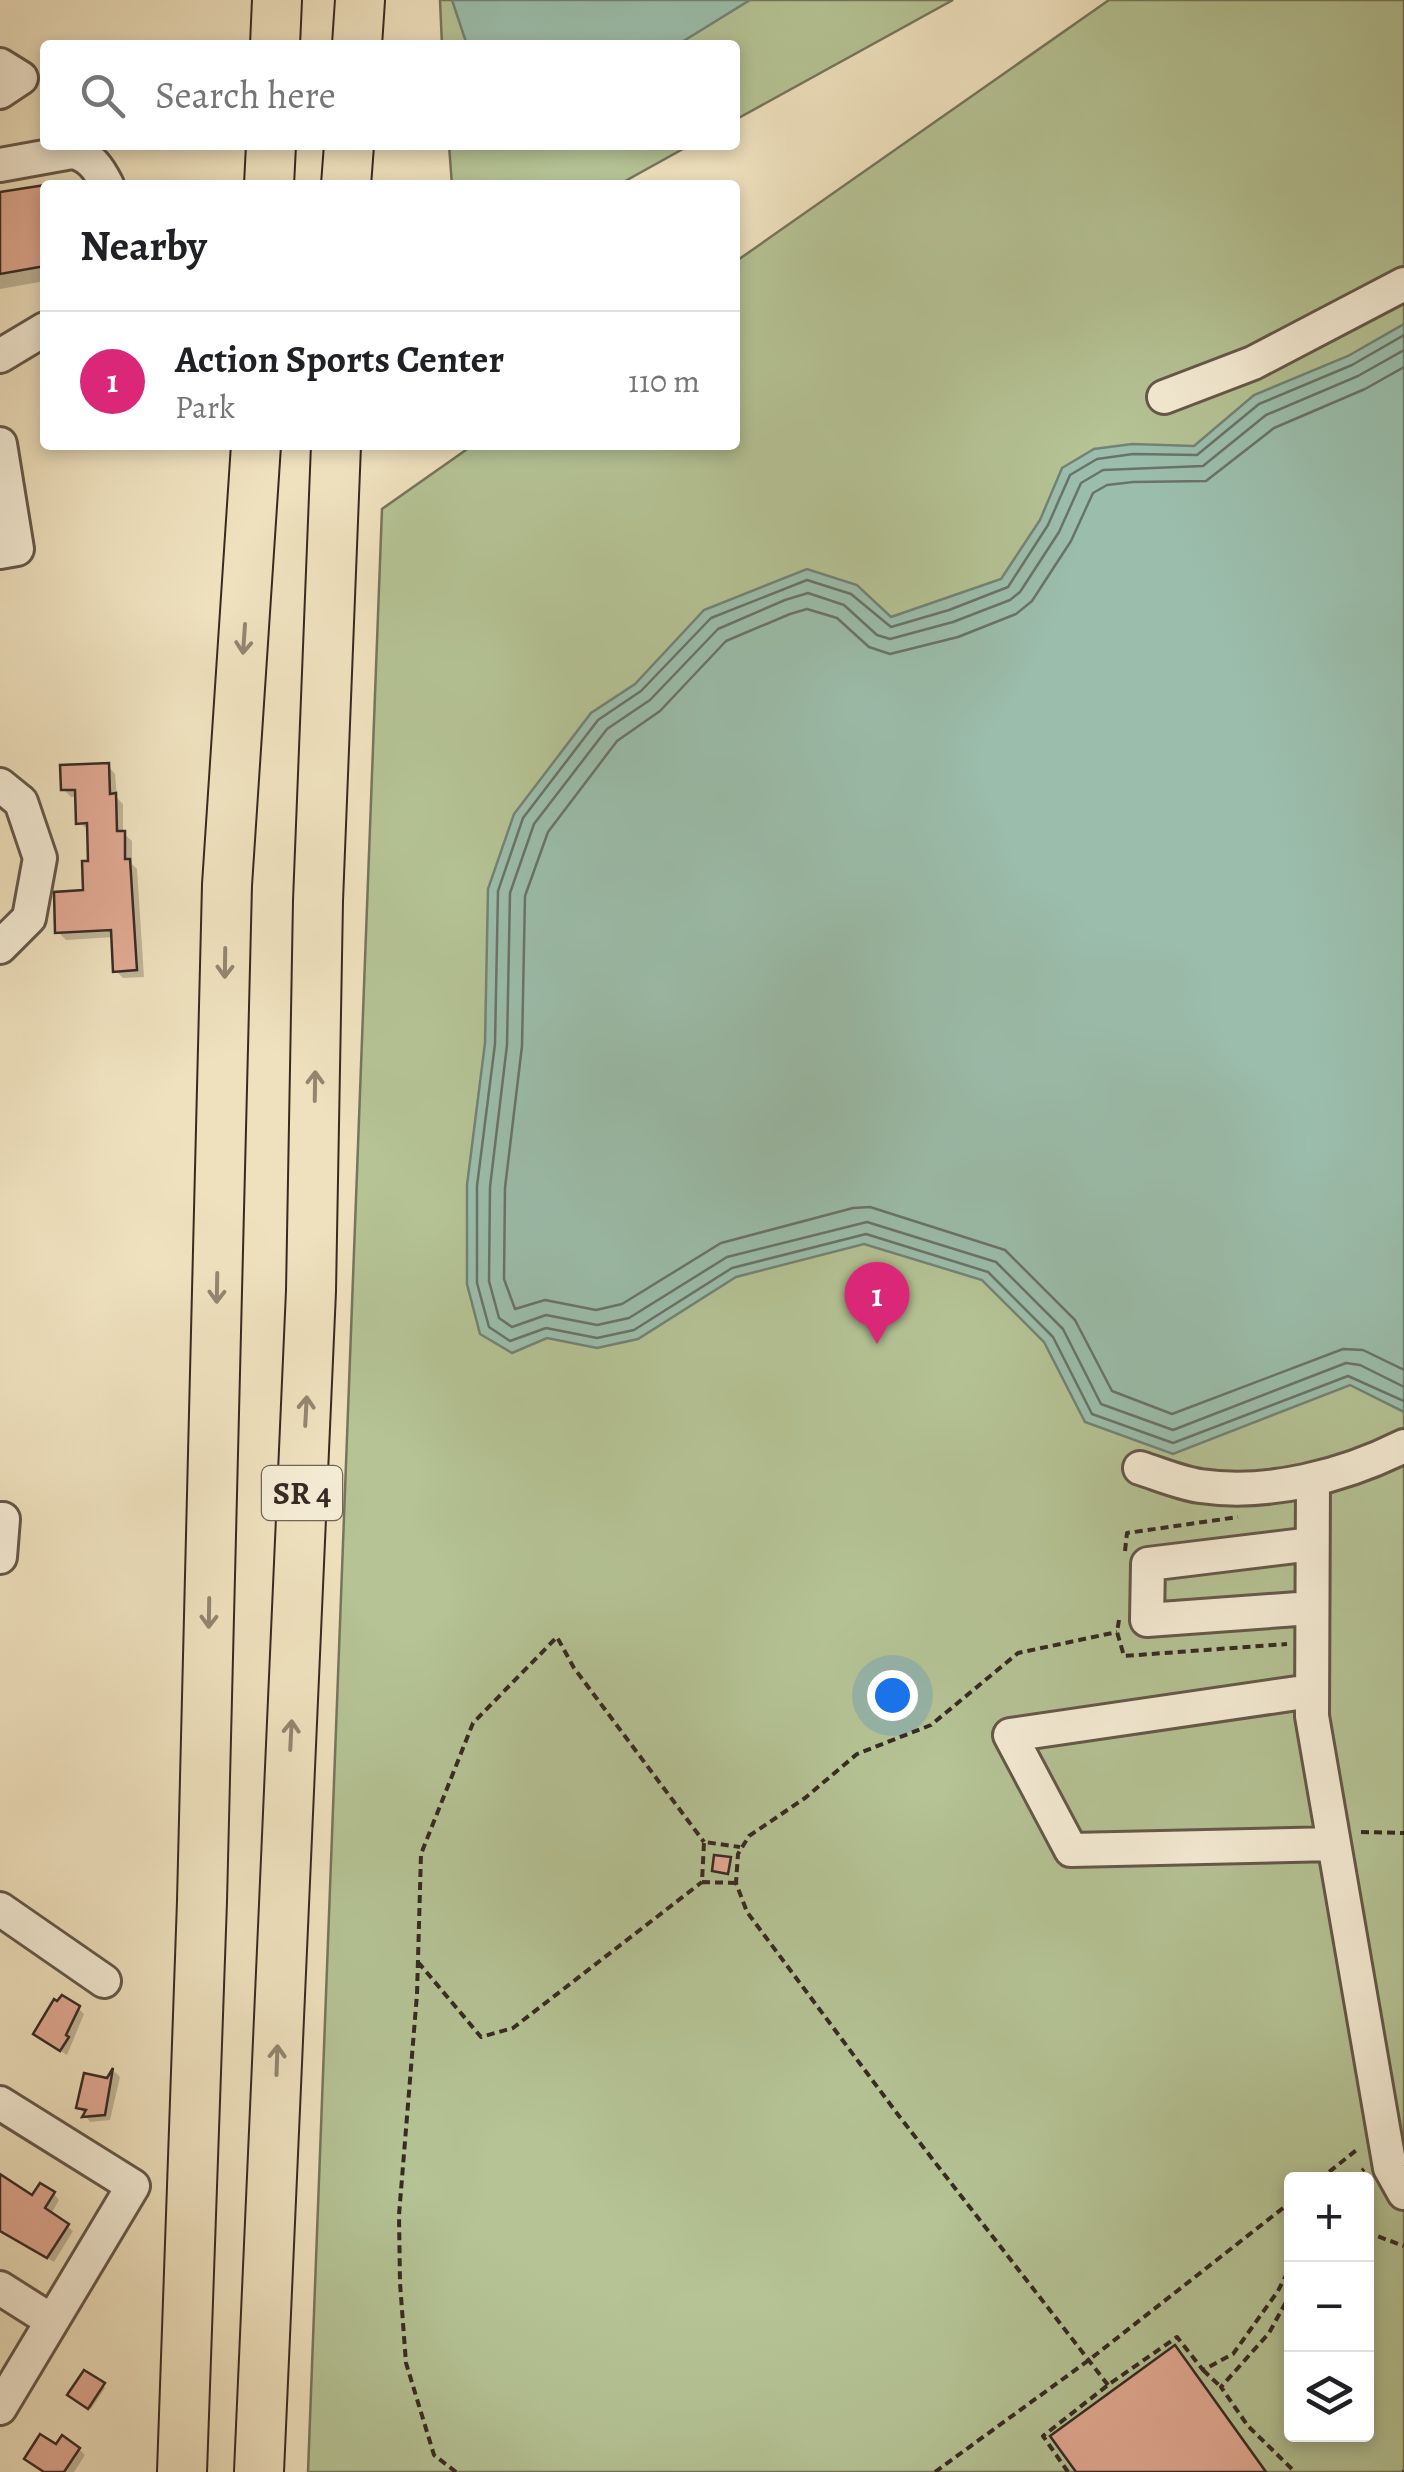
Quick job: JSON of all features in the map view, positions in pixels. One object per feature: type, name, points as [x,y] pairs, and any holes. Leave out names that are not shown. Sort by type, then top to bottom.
[{"type":"highway","points":[[275,40],[277,0]]},
{"type":"highway","points":[[357,40],[360,0]]},
{"type":"highway","points":[[269,180],[271,150]]},
{"type":"highway","points":[[346,180],[350,150]]},
{"type":"highway","name":"SR 4","points":[[182,2472],[202,1902],[227,885],[256,450]]},
{"type":"highway","name":"SR 4","points":[[259,2472],[312,1291],[318,901],[336,450]]},
{"type":"highway","points":[[274,2121],[286,2472]]},
{"type":"street","points":[[0,65],[21,78],[0,92]]},
{"type":"street","points":[[0,165],[72,152],[82,154],[100,170],[104,180]]},
{"type":"street","points":[[1164,397],[1253,362],[1404,284]]},
{"type":"street","points":[[0,356],[40,331]]},
{"type":"street","points":[[0,444],[18,549],[0,552]]},
{"type":"street","points":[[0,785],[21,802],[40,858],[29,918],[0,948]]},
{"type":"street","points":[[1140,1468],[1198,1486],[1243,1488],[1313,1479],[1373,1461],[1404,1446]]},
{"type":"street","points":[[1313,1479],[1312,1716],[1340,1838],[1390,2168],[1404,2193]]},
{"type":"street","points":[[0,1519],[0,1556]]},
{"type":"street","points":[[1312,1544],[1148,1564],[1147,1620],[1312,1608]]},
{"type":"street","points":[[1312,1691],[1010,1735],[1070,1850],[1340,1838]]},
{"type":"street","points":[[0,1908],[104,1981]]},
{"type":"street","points":[[0,2103],[134,2186],[0,2408]]},
{"type":"street","points":[[0,2288],[52,2321]]},
{"type":"path","points":[[1108,2385],[748,1912],[736,1883],[738,1854],[749,1836],[805,1798],[857,1754],[931,1725],[1018,1653],[1118,1632]]},
{"type":"path","points":[[456,2472],[434,2455],[406,2363],[400,2283],[398,2215],[417,1961],[420,1854],[472,1724],[556,1638],[574,1668],[704,1842],[702,1882]]},
{"type":"path","points":[[1340,1838],[1404,1833]]},
{"type":"path","points":[[704,1842],[743,1847]]},
{"type":"path","points":[[417,1961],[481,2038],[512,2028],[702,1882],[736,1883]]},
{"type":"path","points":[[1329,2172],[1359,2148]]},
{"type":"path","points":[[935,2472],[1089,2360],[1284,2207]]},
{"type":"path","points":[[1374,2235],[1404,2246]]},
{"type":"path","points":[[1204,2370],[1233,2354],[1284,2279]]},
{"type":"path","points":[[1221,2387],[1269,2334],[1284,2306]]},
{"type":"path","points":[[1068,2472],[1043,2436],[1177,2337],[1221,2387],[1248,2426],[1295,2472]]},
{"type":"shaded area","points":[[440,0],[953,0],[740,117],[740,40],[442,40]]},
{"type":"shaded area","points":[[1109,0],[1404,0],[1404,2472],[308,2472],[382,509],[466,450],[740,450],[740,258]]},
{"type":"shaded area","points":[[449,150],[681,150],[627,180],[452,180]]},
{"type":"water","points":[[452,0],[750,0],[685,40],[465,40]]},
{"type":"water","points":[[1404,324],[1404,1412],[1350,1385],[1173,1454],[1085,1422],[1044,1342],[982,1280],[864,1244],[736,1277],[638,1339],[597,1348],[547,1338],[512,1353],[480,1334],[467,1284],[467,1185],[485,1043],[488,889],[514,814],[591,713],[635,684],[704,610],[807,569],[857,585],[891,617],[1001,579],[1040,520],[1062,468],[1094,449],[1132,444],[1194,446],[1254,395],[1348,356]]},
{"type":"building","points":[[40,186],[40,267],[0,274],[0,192]]},
{"type":"building","points":[[109,763],[110,794],[116,793],[117,831],[125,831],[125,859],[130,859],[137,970],[113,972],[111,930],[55,933],[54,892],[83,890],[82,861],[88,861],[87,823],[76,824],[75,790],[61,790],[60,765]]},
{"type":"building","points":[[714,1855],[731,1857],[728,1874],[712,1871]]},
{"type":"building","points":[[62,1995],[80,2006],[60,2051],[33,2034],[54,1999],[57,2001]]},
{"type":"building","points":[[113,2068],[105,2115],[82,2117],[86,2110],[76,2108],[84,2073],[107,2078]]},
{"type":"building","points":[[0,2174],[32,2195],[40,2183],[55,2192],[45,2208],[69,2224],[47,2258],[0,2231]]},
{"type":"building","points":[[1175,2345],[1266,2472],[1076,2472],[1050,2436]]},
{"type":"building","points":[[84,2370],[105,2383],[88,2409],[67,2395]]},
{"type":"building","points":[[40,2434],[56,2444],[62,2435],[80,2448],[64,2472],[44,2472],[24,2459]]},
{"type":"place","name":"Action Sports Center","points":[[877,1344]]}]
